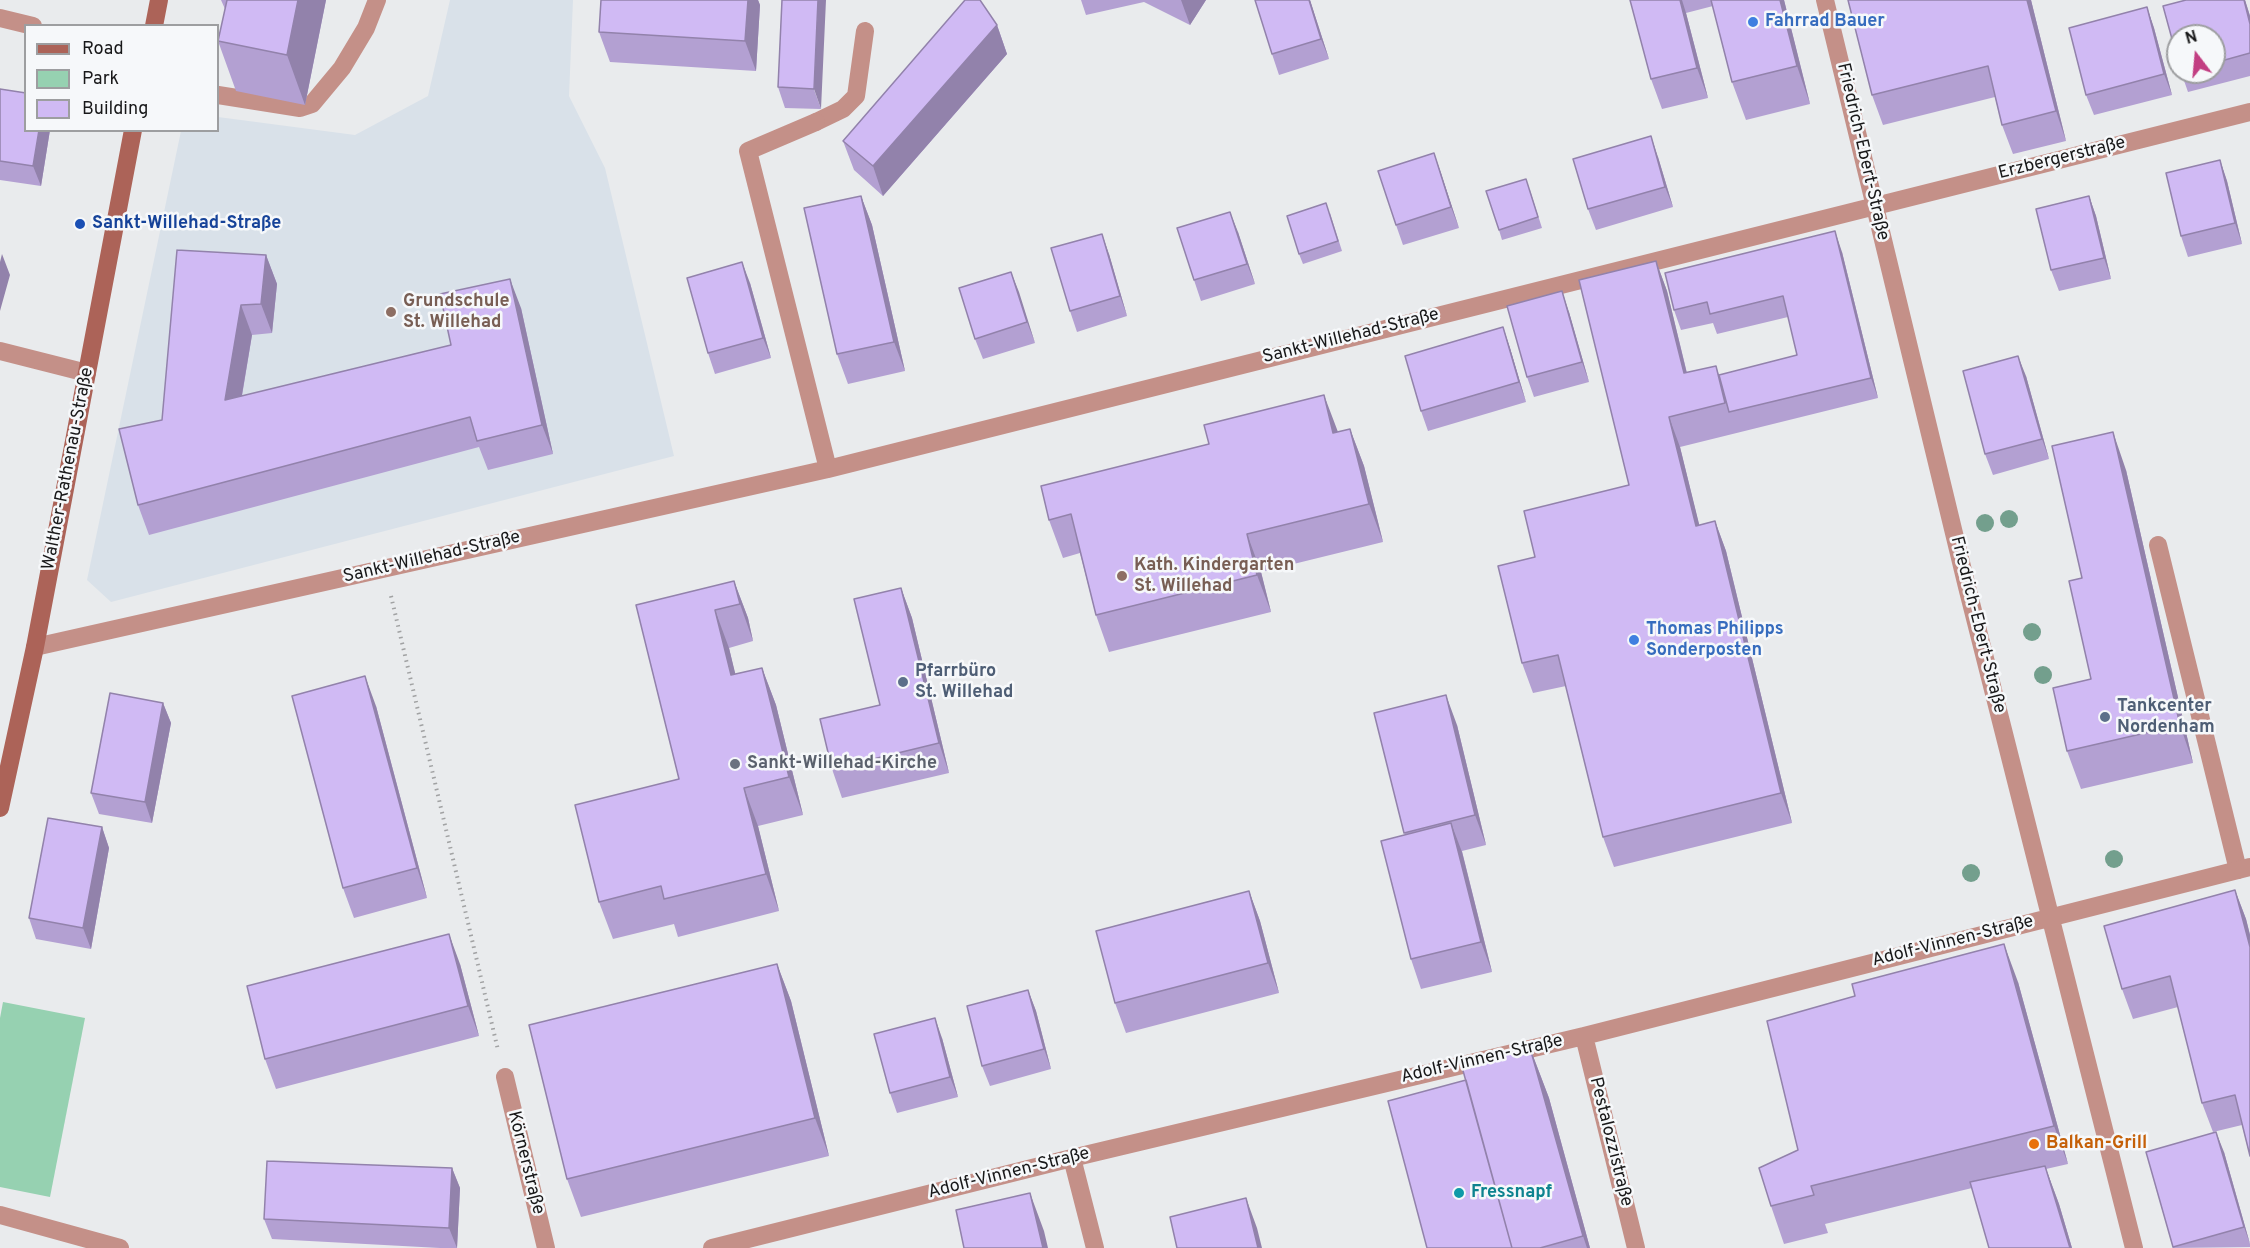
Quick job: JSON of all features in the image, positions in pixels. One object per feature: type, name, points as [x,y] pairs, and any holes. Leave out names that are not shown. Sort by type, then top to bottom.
[{"type":"street","points":[[154,24],[159,0]]},
{"type":"street","points":[[219,95],[300,108],[312,104],[342,68],[366,28],[377,0]]},
{"type":"street","name":"Friedrich-Ebert-Straße","points":[[1825,0],[2133,1248]]},
{"type":"street","points":[[0,18],[25,24]]},
{"type":"street","points":[[828,469],[748,151],[843,109],[856,96],[865,31]]},
{"type":"street","name":"Erzbergerstraße","points":[[1874,205],[2250,112]]},
{"type":"street","name":"Walther-Rathenau-Straße","points":[[0,808],[35,647],[133,132]]},
{"type":"street","name":"Sankt-Willehad-Straße","points":[[35,647],[828,469],[1874,205]]},
{"type":"street","points":[[0,351],[87,373]]},
{"type":"street","points":[[2158,545],[2244,869]]},
{"type":"street","name":"Adolf-Vinnen-Straße","points":[[712,1248],[1071,1158],[1584,1036],[2244,869]]},
{"type":"street","name":"Pestalozzistraße","points":[[1584,1036],[1636,1248]]},
{"type":"street","name":"Körnerstraße","points":[[505,1077],[546,1248]]},
{"type":"street","points":[[1071,1158],[1095,1248]]},
{"type":"street","points":[[0,1215],[120,1248]]},
{"type":"path","points":[[384,569],[505,1077]]},
{"type":"shaded area","name":"Grundschule St. Willehad","points":[[450,0],[573,0],[569,96],[605,168],[674,456],[111,602],[87,580],[181,132],[219,132],[219,117],[355,135],[428,96]]},
{"type":"green space","points":[[3,1002],[85,1018],[50,1197],[0,1187],[0,1018]]},
{"type":"building","points":[[227,0],[298,0],[287,55],[219,41]]},
{"type":"building","points":[[601,0],[748,0],[745,41],[599,32]]},
{"type":"building","points":[[782,0],[818,0],[814,89],[778,87]]},
{"type":"building","points":[[965,0],[980,0],[997,25],[873,166],[843,141]]},
{"type":"building","points":[[1255,0],[1309,0],[1321,39],[1272,54]]},
{"type":"building","points":[[1630,0],[1680,0],[1697,68],[1651,79]]},
{"type":"building","points":[[1711,0],[1780,0],[1797,66],[1732,82]]},
{"type":"building","points":[[1848,0],[2027,0],[2056,111],[2002,125],[1988,66],[1872,95]]},
{"type":"building","points":[[2186,0],[2244,0],[2250,24],[2250,53],[2226,60],[2226,24],[2168,24],[2163,6]]},
{"type":"building","points":[[2147,7],[2164,74],[2086,95],[2069,28]]},
{"type":"building","points":[[0,89],[24,93],[24,132],[39,132],[33,166],[0,161]]},
{"type":"building","points":[[1651,136],[1665,187],[1588,209],[1573,159]]},
{"type":"building","points":[[1434,153],[1451,207],[1396,225],[1378,171]]},
{"type":"building","points":[[2220,160],[2235,223],[2181,236],[2166,173]]},
{"type":"building","points":[[1526,179],[1538,217],[1499,230],[1486,191]]},
{"type":"building","points":[[861,196],[894,342],[837,354],[804,208]]},
{"type":"building","points":[[2089,196],[2104,258],[2051,270],[2036,209]]},
{"type":"building","points":[[1326,203],[1338,241],[1299,254],[1287,216]]},
{"type":"building","points":[[1230,212],[1247,264],[1194,280],[1177,228]]},
{"type":"building","points":[[1835,231],[1871,378],[1729,412],[1719,375],[1797,355],[1783,296],[1710,314],[1707,302],[1674,310],[1665,273]]},
{"type":"building","points":[[1102,234],[1120,296],[1070,311],[1051,248]]},
{"type":"building","points":[[177,250],[266,255],[261,304],[241,305],[225,400],[451,345],[440,294],[510,279],[542,425],[477,441],[470,417],[138,505],[119,429],[162,420]]},
{"type":"building","name":"Thomas Philipps Sonderposten","points":[[1656,261],[1684,373],[1716,366],[1725,403],[1669,417],[1696,526],[1715,521],[1781,793],[1603,837],[1558,655],[1522,663],[1498,566],[1535,557],[1524,511],[1629,485],[1579,280]]},
{"type":"building","points":[[742,262],[763,338],[708,353],[687,278]]},
{"type":"building","points":[[1011,272],[1027,322],[975,339],[959,288]]},
{"type":"building","points":[[1562,291],[1582,362],[1527,377],[1507,306]]},
{"type":"building","points":[[1503,327],[1519,382],[1421,411],[1405,356]]},
{"type":"building","points":[[2018,356],[2042,439],[1985,454],[1963,371]]},
{"type":"building","points":[[1324,395],[1333,433],[1350,429],[1369,504],[1247,534],[1257,575],[1096,615],[1071,514],[1049,520],[1041,486],[1209,444],[1204,425]]},
{"type":"building","points":[[2113,432],[2180,725],[2067,751],[2053,688],[2091,679],[2069,581],[2082,578],[2052,446]]},
{"type":"building","name":"Sankt-Willehad-Kirche","points":[[734,581],[740,604],[715,610],[731,675],[762,668],[789,777],[744,788],[766,874],[664,899],[661,886],[599,902],[575,805],[679,779],[636,605]]},
{"type":"building","name":"Pfarrbüro St. Willehad","points":[[901,588],[939,743],[832,769],[820,719],[880,705],[854,599]]},
{"type":"building","points":[[365,676],[417,868],[343,888],[292,696]]},
{"type":"building","points":[[110,693],[163,703],[145,802],[91,793]]},
{"type":"building","points":[[1446,695],[1475,815],[1404,833],[1374,713]]},
{"type":"building","points":[[48,818],[102,827],[83,928],[29,918]]},
{"type":"building","points":[[1451,823],[1481,942],[1411,959],[1381,841]]},
{"type":"building","points":[[2235,890],[2250,947],[2250,1156],[2235,1095],[2202,1103],[2170,976],[2122,989],[2104,926]]},
{"type":"building","points":[[1249,891],[1268,963],[1115,1003],[1096,931]]},
{"type":"building","points":[[449,934],[468,1006],[265,1059],[247,986]]},
{"type":"building","points":[[2004,944],[2054,1126],[1811,1186],[1814,1195],[1771,1206],[1759,1168],[1798,1150],[1767,1021],[1855,996],[1852,984]]},
{"type":"building","points":[[777,964],[815,1118],[567,1179],[529,1025]]},
{"type":"building","points":[[1028,990],[1044,1049],[982,1066],[967,1006]]},
{"type":"building","points":[[935,1018],[950,1077],[890,1093],[874,1034]]},
{"type":"building","points":[[1530,1048],[1583,1236],[1540,1248],[1512,1248],[1462,1067]]},
{"type":"building","name":"Fressnapf","points":[[1466,1080],[1512,1248],[1427,1248],[1388,1101]]},
{"type":"building","points":[[2216,1132],[2244,1227],[2173,1247],[2146,1152]]},
{"type":"building","points":[[267,1161],[452,1168],[449,1228],[264,1219]]},
{"type":"building","points":[[2045,1166],[2070,1248],[1989,1248],[1970,1182]]},
{"type":"building","points":[[1030,1193],[1043,1248],[964,1248],[956,1210]]},
{"type":"building","points":[[1246,1198],[1258,1248],[1177,1248],[1170,1217]]},
{"type":"place","name":"Fahrrad Bauer","points":[[1753,22]]},
{"type":"place","name":"Sankt-Willehad-Straße","points":[[80,224]]},
{"type":"place","name":"Grundschule St. Willehad","points":[[391,312]]},
{"type":"place","name":"Kath. Kindergarten St. Willehad","points":[[1122,576]]},
{"type":"place","name":"Thomas Philipps Sonderposten","points":[[1634,640]]},
{"type":"place","name":"Pfarrbüro St. Willehad","points":[[903,682]]},
{"type":"place","name":"Tankcenter Nordenham","points":[[2105,717]]},
{"type":"place","name":"Sankt-Willehad-Kirche","points":[[735,764]]},
{"type":"place","name":"Balkan-Grill","points":[[2034,1144]]},
{"type":"place","name":"Fressnapf","points":[[1459,1193]]}]
